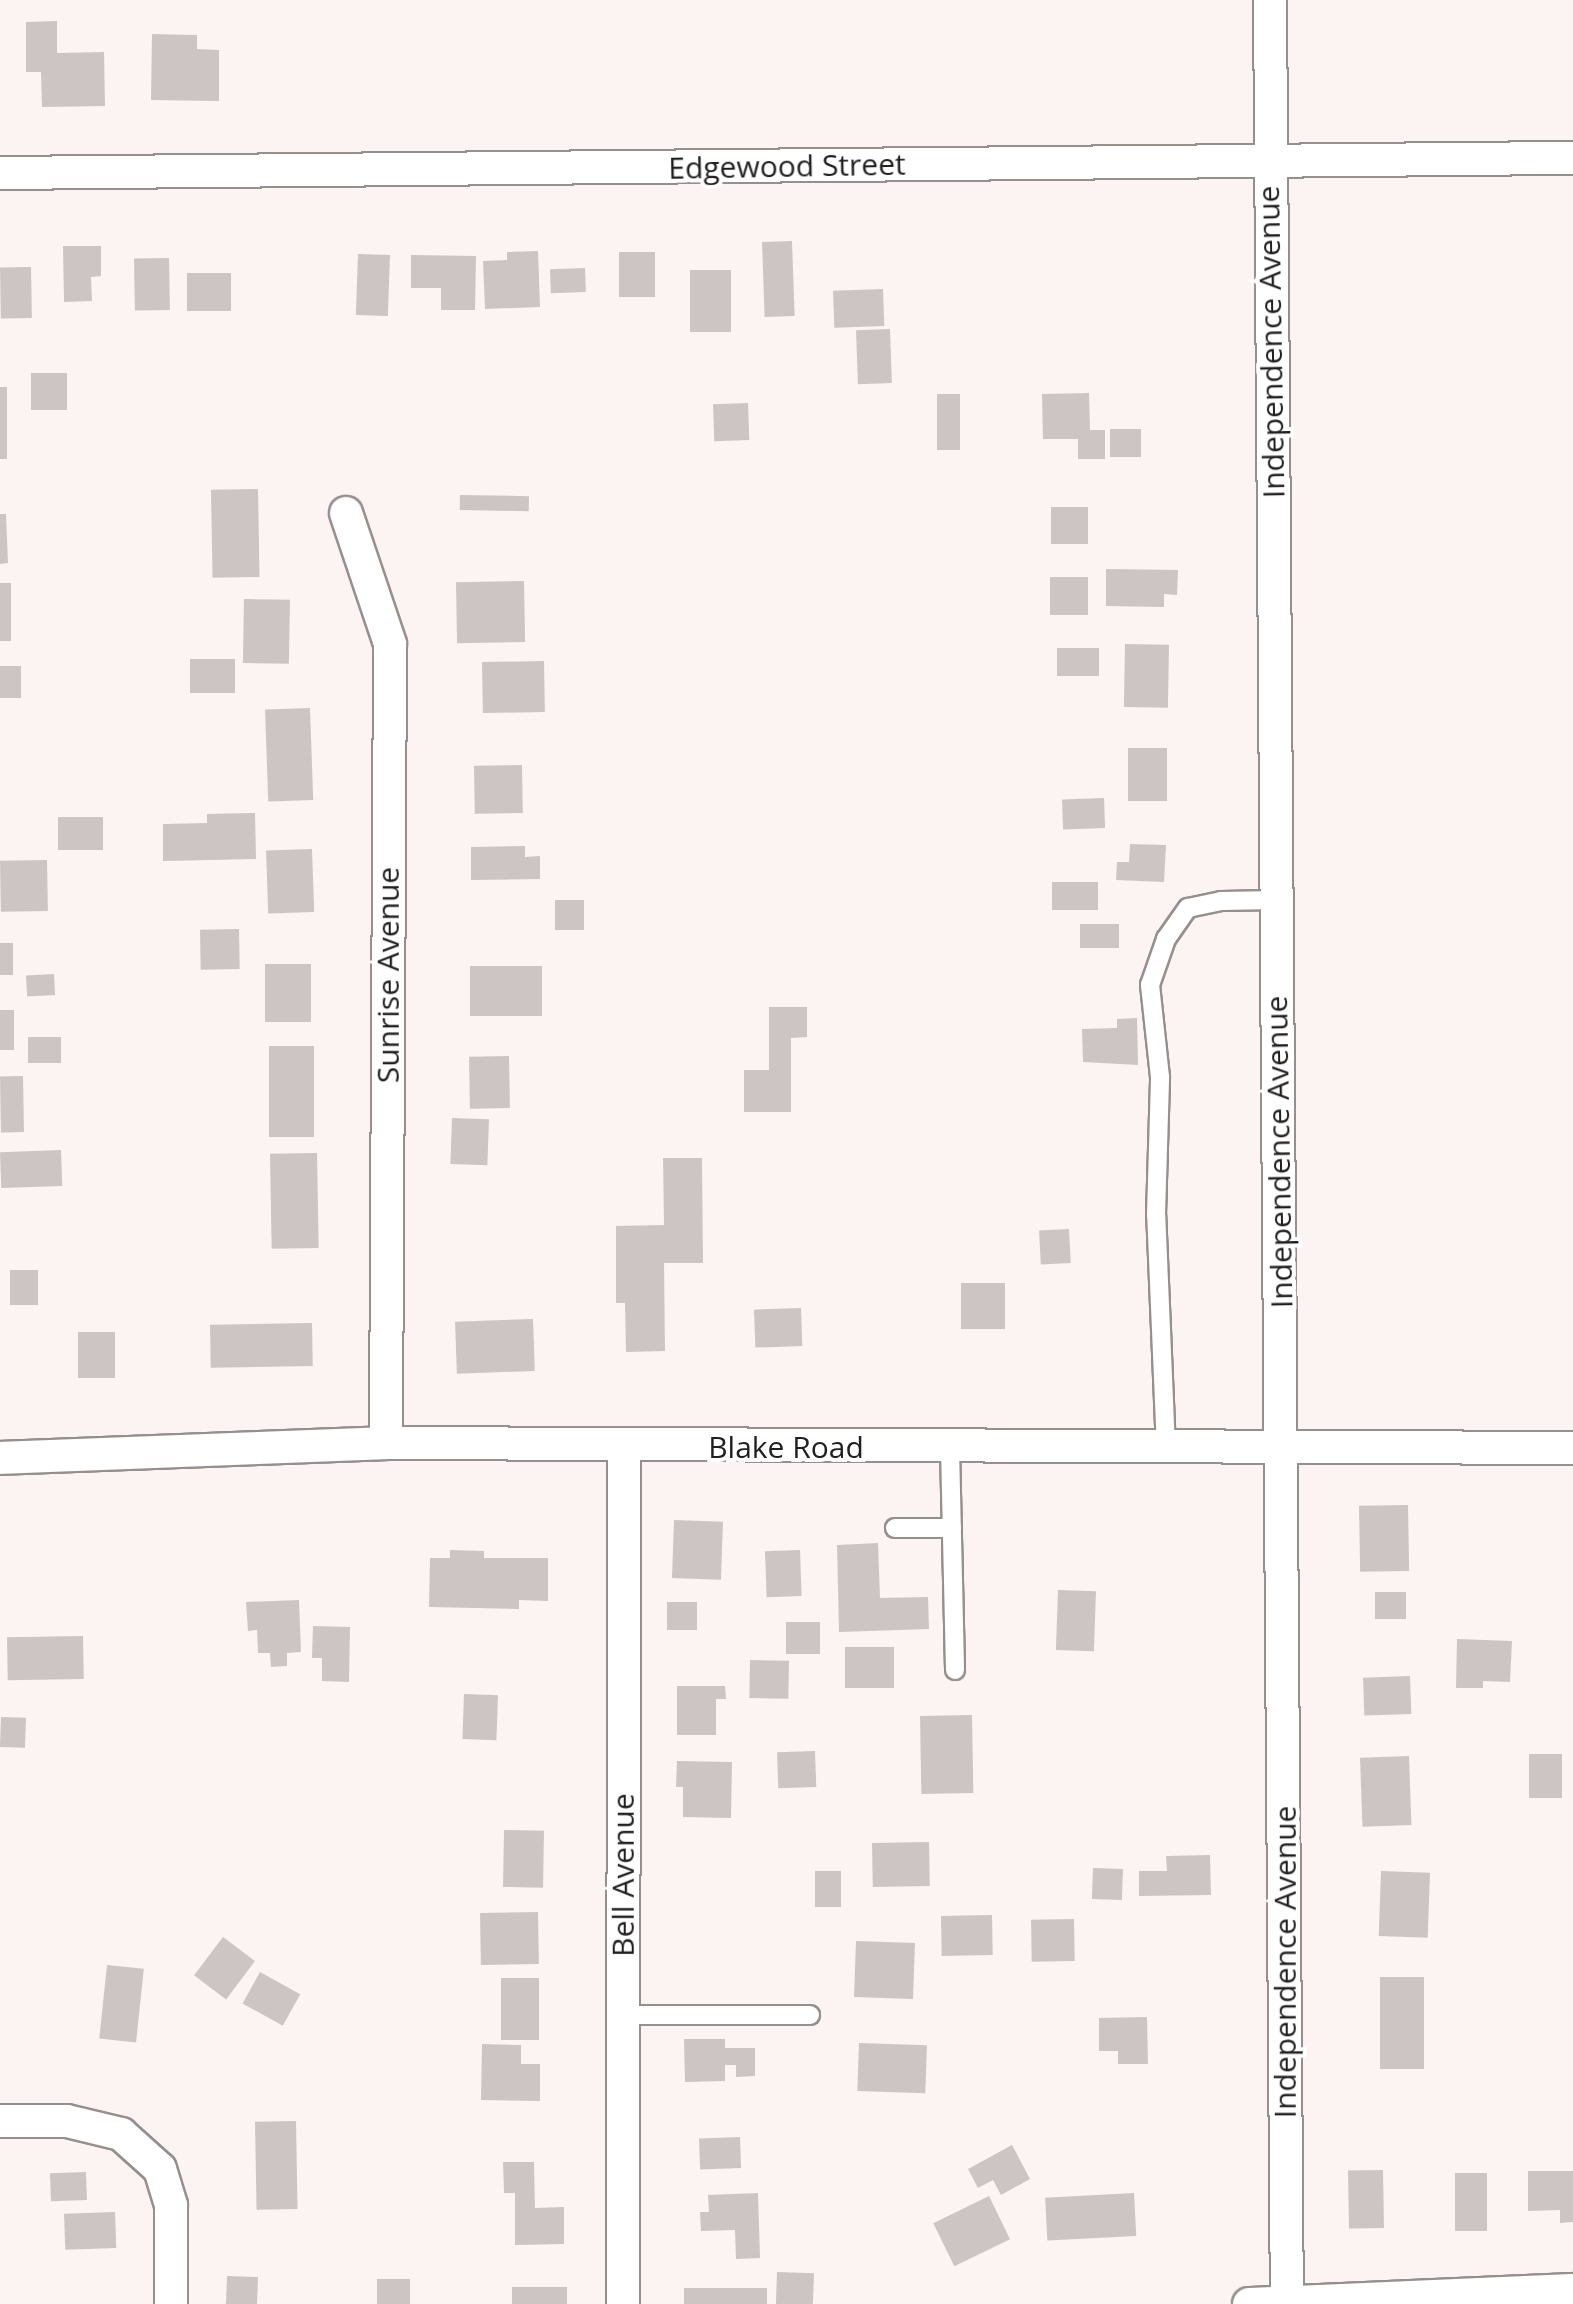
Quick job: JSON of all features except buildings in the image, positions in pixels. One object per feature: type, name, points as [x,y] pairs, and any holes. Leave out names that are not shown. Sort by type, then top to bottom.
[{"type":"street","name":"Independence Avenue","points":[[1270,0],[1287,2302]]},
{"type":"street","name":"Edgewood Street","points":[[0,173],[1573,158]]},
{"type":"street","name":"Sunrise Avenue","points":[[346,514],[390,644],[386,1443]]},
{"type":"street","name":"Blake Road","points":[[0,1458],[386,1443],[1573,1448]]},
{"type":"street","name":"Bell Avenue","points":[[623,2304],[624,1446]]},
{"type":"street","points":[[0,2120],[66,2120],[121,2134],[160,2169],[171,2204],[171,2304]]},
{"type":"street","points":[[1249,2304],[1573,2290]]},
{"type":"lane","points":[[1166,1449],[1156,1215],[1160,1077],[1150,986],[1166,939],[1188,908],[1221,901],[1276,900]]},
{"type":"lane","points":[[950,1448],[955,1670]]},
{"type":"lane","points":[[895,1528],[952,1528]]},
{"type":"lane","points":[[623,2015],[810,2015]]}]
